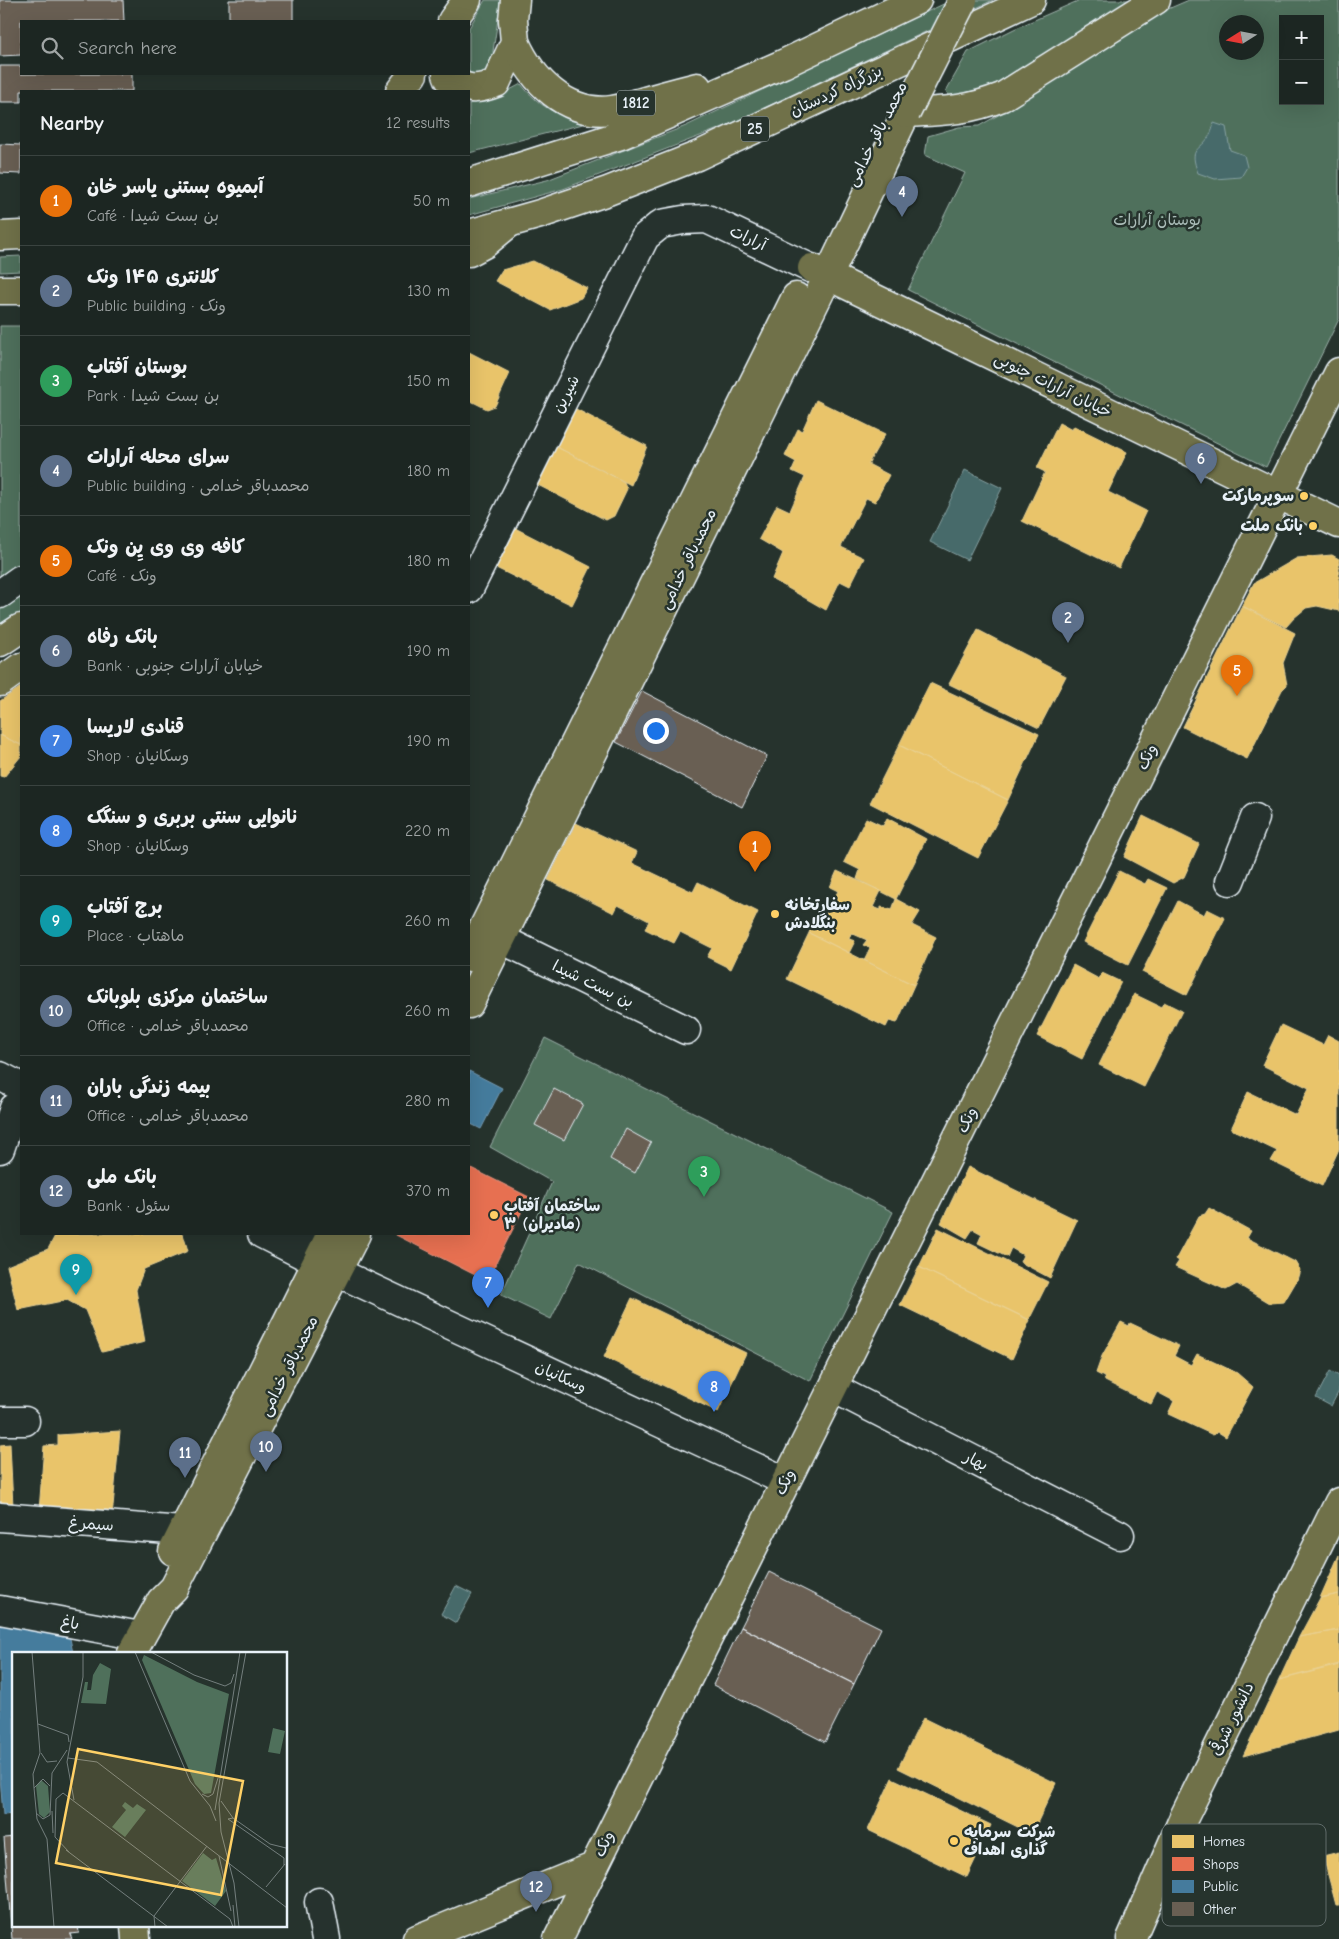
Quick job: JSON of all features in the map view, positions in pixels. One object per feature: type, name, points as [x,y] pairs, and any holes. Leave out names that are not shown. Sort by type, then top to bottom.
[{"type":"main road","points":[[453,20],[467,0]]},
{"type":"main road","name":"1812","points":[[515,0],[513,20],[515,42],[523,60],[544,87],[560,99],[591,109],[611,110],[783,64]]},
{"type":"main road","points":[[470,183],[621,136],[783,64],[917,0]]},
{"type":"main road","name":"محمد باقر خدامی","points":[[913,81],[944,0]]},
{"type":"main road","name":"محمد باقر خدامی","points":[[898,110],[913,81],[962,0]]},
{"type":"main road","name":"بزرگراه کردستان","points":[[470,234],[508,224],[608,191],[697,156],[1031,0]]},
{"type":"main road","points":[[898,110],[946,111],[978,107],[1002,97],[1156,0]]},
{"type":"main road","points":[[447,75],[448,79],[465,88],[481,89],[496,83],[515,42]]},
{"type":"main road","points":[[401,90],[413,75]]},
{"type":"main road","name":"محمدباقر خدامی","points":[[470,1002],[898,110]]},
{"type":"main road","points":[[470,251],[484,244],[508,224]]},
{"type":"main road","points":[[0,236],[20,235]]},
{"type":"main road","name":"محمدباقر خدامی","points":[[470,955],[819,272]]},
{"type":"main road","name":"خیابان آرارات جنوبی","points":[[819,272],[1339,524]]},
{"type":"main road","name":"ونک","points":[[558,1939],[1339,372]]},
{"type":"main road","points":[[0,642],[20,629]]},
{"type":"main road","points":[[0,682],[20,669]]},
{"type":"main road","name":"محمدباقر خدامی","points":[[136,1644],[161,1601],[174,1588],[331,1248]]},
{"type":"main road","name":"محمدباقر خدامی","points":[[161,1601],[161,1579],[182,1531],[288,1343]]},
{"type":"main road","name":"دانشور شرقی","points":[[1181,1824],[1339,1502]]},
{"type":"main road","points":[[1178,1824],[1184,1818]]},
{"type":"main road","points":[[1116,1939],[1158,1845],[1162,1841]]},
{"type":"main road","points":[[417,1939],[593,1867]]},
{"type":"main road","name":"دانشور شرقی","points":[[1131,1939],[1162,1868]]},
{"type":"main road","points":[[119,1926],[119,1939]]},
{"type":"main road","points":[[135,1926],[136,1939]]},
{"type":"street","name":"آرارات","points":[[683,220],[707,219],[819,272]]},
{"type":"street","name":"شیرین","points":[[470,586],[645,237],[661,224],[683,220]]},
{"type":"street","points":[[0,594],[20,580]]},
{"type":"street","points":[[1230,881],[1255,818]]},
{"type":"street","name":"بن بست شیدا","points":[[501,939],[686,1030]]},
{"type":"street","points":[[0,1076],[14,1102],[0,1150]]},
{"type":"street","name":"وسکانیان","points":[[267,1235],[331,1248],[785,1481]]},
{"type":"street","name":"بهار","points":[[833,1388],[1120,1535]]},
{"type":"street","name":"سیمرغ","points":[[0,1517],[182,1531]]},
{"type":"street","name":"باغ","points":[[0,1610],[136,1644]]},
{"type":"street","points":[[319,1902],[326,1939]]},
{"type":"green space","points":[[485,0],[501,0],[493,51],[495,63],[486,80],[470,74],[470,26]]},
{"type":"green space","points":[[952,0],[993,0],[726,126],[563,189],[470,215],[470,199],[547,180],[686,126]]},
{"type":"green space","points":[[1080,0],[1140,0],[969,103],[955,104],[946,91],[968,52]]},
{"type":"green space","name":"بوستان آرارات","points":[[1189,0],[1339,0],[1339,319],[1266,467],[908,290],[965,173],[925,155],[928,136],[959,127],[979,126],[1002,113],[1147,18]]},
{"type":"green space","points":[[521,84],[541,104],[583,124],[470,153],[470,104],[502,94]]},
{"type":"green space","points":[[20,256],[20,271],[0,272],[0,257]]},
{"type":"green space","points":[[0,326],[20,326],[20,621],[0,634]]},
{"type":"green space","points":[[545,1038],[893,1212],[810,1381],[579,1262],[551,1319],[501,1295],[552,1182],[490,1147]]},
{"type":"water","points":[[1214,123],[1226,127],[1230,150],[1244,155],[1247,167],[1241,177],[1215,179],[1198,173],[1194,158],[1195,154],[1210,135]]},
{"type":"water","points":[[965,470],[1002,488],[967,560],[930,542]]},
{"type":"water","points":[[1330,1371],[1339,1376],[1339,1391],[1331,1406],[1316,1398]]},
{"type":"water","points":[[456,1586],[472,1594],[456,1623],[441,1614]]},
{"type":"building: Homes","points":[[533,261],[587,288],[581,298],[550,310],[495,281],[502,270]]},
{"type":"building: Homes","points":[[470,353],[510,373],[495,406],[487,409],[470,400]]},
{"type":"building: Homes","points":[[816,400],[885,434],[868,464],[889,475],[875,502],[866,498],[841,547],[864,558],[850,586],[840,581],[826,610],[772,579],[783,553],[759,539],[777,505],[790,511],[805,477],[792,471],[796,462],[785,456],[798,429],[802,431]]},
{"type":"building: Homes","points":[[572,407],[647,446],[631,485],[553,445]]},
{"type":"building: Homes","points":[[1059,423],[1072,430],[1074,426],[1127,452],[1108,492],[1146,511],[1119,568],[1022,521],[1045,472],[1037,468]]},
{"type":"building: Homes","points":[[553,445],[624,482],[627,489],[614,516],[606,520],[534,483]]},
{"type":"building: Homes","points":[[513,527],[591,567],[572,605],[494,567]]},
{"type":"building: Homes","points":[[1332,555],[1339,559],[1339,611],[1317,606],[1306,608],[1286,627],[1242,606],[1254,583],[1297,558]]},
{"type":"building: Homes","points":[[1242,606],[1295,633],[1283,663],[1287,685],[1282,690],[1247,759],[1183,727]]},
{"type":"building: Homes","points":[[978,630],[1066,676],[1039,728],[949,684]]},
{"type":"building: Homes","points":[[930,683],[1039,734],[1008,800],[899,745]]},
{"type":"building: Homes","points":[[20,688],[20,745],[0,735],[0,701]]},
{"type":"building: Homes","points":[[0,735],[20,745],[20,757],[4,777],[0,776]]},
{"type":"building: Homes","points":[[899,745],[1008,800],[978,858],[870,803]]},
{"type":"building: Homes","points":[[1143,816],[1199,844],[1184,877],[1173,883],[1124,857]]},
{"type":"building: Homes","points":[[866,818],[883,826],[887,818],[926,839],[896,899],[857,879],[860,870],[844,862]]},
{"type":"building: Homes","points":[[576,823],[637,852],[632,863],[693,892],[698,882],[758,912],[731,969],[707,957],[712,948],[680,932],[674,943],[645,929],[649,921],[618,905],[614,913],[548,880]]},
{"type":"building: Homes","points":[[837,871],[881,891],[873,907],[881,910],[881,907],[892,910],[896,899],[920,912],[912,925],[936,937],[914,985],[864,960],[870,948],[863,945],[867,940],[851,933],[849,939],[855,941],[849,953],[809,933],[816,917],[823,920],[838,891],[830,887]]},
{"type":"building: Homes","points":[[1119,871],[1145,884],[1148,879],[1167,888],[1128,965],[1083,942]]},
{"type":"building: Homes","points":[[1178,901],[1204,915],[1207,909],[1225,918],[1187,995],[1142,972]]},
{"type":"building: Homes","points":[[809,933],[914,985],[897,1023],[889,1021],[886,1027],[787,979]]},
{"type":"building: Homes","points":[[1073,965],[1099,979],[1102,973],[1121,982],[1082,1059],[1037,1036]]},
{"type":"building: Homes","points":[[1134,994],[1161,1007],[1164,1002],[1182,1011],[1144,1087],[1099,1065]]},
{"type":"building: Homes","points":[[1281,1025],[1323,1045],[1328,1035],[1339,1041],[1339,1149],[1322,1186],[1271,1161],[1277,1151],[1231,1129],[1248,1092],[1296,1115],[1309,1088],[1262,1065]]},
{"type":"building: Homes","points":[[968,1167],[1077,1220],[1050,1278],[1020,1262],[1023,1255],[1011,1248],[1007,1257],[978,1243],[982,1234],[973,1229],[967,1238],[941,1223]]},
{"type":"building: Homes","points":[[1209,1208],[1251,1231],[1247,1238],[1295,1262],[1300,1270],[1297,1280],[1284,1302],[1269,1303],[1237,1284],[1226,1290],[1175,1267],[1179,1261],[1176,1259],[1199,1216],[1205,1214]]},
{"type":"building: Homes","points":[[938,1228],[1048,1282],[1029,1320],[919,1267]]},
{"type":"building: Homes","points":[[55,1235],[183,1235],[188,1251],[144,1269],[136,1290],[145,1342],[102,1352],[85,1310],[67,1300],[18,1310],[7,1266],[48,1249]]},
{"type":"building: Homes","points":[[919,1267],[1030,1320],[1012,1359],[900,1305]]},
{"type":"building: Homes","points":[[632,1298],[746,1353],[718,1412],[604,1357]]},
{"type":"building: Homes","points":[[1121,1322],[1129,1326],[1130,1323],[1179,1346],[1174,1356],[1191,1365],[1197,1354],[1237,1373],[1253,1387],[1226,1437],[1218,1432],[1213,1435],[1168,1414],[1174,1401],[1157,1392],[1151,1404],[1105,1381],[1104,1377],[1096,1373],[1102,1356]]},
{"type":"building: Homes","points":[[120,1431],[112,1517],[39,1511],[44,1446],[58,1445],[58,1435]]},
{"type":"building: Homes","points":[[10,1444],[13,1507],[0,1506],[0,1445]]},
{"type":"building: Homes","points":[[1339,1555],[1339,1594],[1320,1598]]},
{"type":"building: Homes","points":[[1339,1594],[1339,1630],[1299,1637],[1320,1598]]},
{"type":"building: Homes","points":[[1339,1630],[1339,1665],[1279,1680],[1299,1637]]},
{"type":"building: Homes","points":[[1339,1664],[1339,1730],[1243,1756],[1279,1680]]},
{"type":"building: Homes","points":[[923,1718],[1056,1783],[1032,1834],[898,1768]]},
{"type":"building: Homes","points":[[892,1778],[991,1825],[984,1840],[977,1837],[969,1855],[976,1858],[967,1877],[868,1830]]},
{"type":"building: Homes","points":[[1339,1852],[1339,1905],[1336,1905],[1326,1867],[1326,1855]]},
{"type":"building: Shops","name":"ساختمان آفتاب ۳ (مادیران)","points":[[470,1168],[529,1197],[487,1281],[396,1235],[470,1235]]},
{"type":"building: Public","points":[[470,1072],[502,1088],[481,1129],[470,1124]]},
{"type":"building: Public","points":[[0,1617],[68,1629],[73,1652],[12,1652],[12,1814],[3,1815],[0,1777]]},
{"type":"building: Other","points":[[0,0],[123,0],[124,20],[20,20],[20,55],[0,56]]},
{"type":"building: Other","points":[[229,0],[293,0],[293,20],[229,20]]},
{"type":"building: Other","points":[[0,66],[20,66],[20,75],[132,75],[132,90],[20,90],[20,102],[0,102]]},
{"type":"building: Other","points":[[0,144],[20,145],[20,174],[0,173]]},
{"type":"building: Other","points":[[642,691],[767,756],[742,807],[616,742]]},
{"type":"building: Other","points":[[554,1089],[583,1104],[564,1140],[535,1125]]},
{"type":"building: Other","points":[[626,1129],[651,1143],[635,1173],[610,1159]]},
{"type":"building: Other","points":[[769,1572],[881,1628],[854,1684],[741,1627]]},
{"type":"building: Other","points":[[741,1627],[854,1684],[825,1742],[713,1685]]},
{"type":"building: Other","points":[[12,1837],[12,1926],[78,1926],[79,1933],[70,1934],[72,1939],[12,1939],[4,1838]]},
{"type":"place","name":"سرای محله آرارات","points":[[902,217]]},
{"type":"place","name":"بانک رفاه","points":[[1201,484]]},
{"type":"place","name":"سوپرمارکت","points":[[1304,496]]},
{"type":"place","name":"بانک ملت","points":[[1313,526]]},
{"type":"place","name":"کلانتری ۱۴۵ ونک","points":[[1068,643]]},
{"type":"place","name":"کافه وی‌ وی‌ یِن ونک","points":[[1237,696]]},
{"type":"place","name":"آبمیوه بستنی یاسر خان","points":[[755,872]]},
{"type":"place","name":"سفارتخانه بنگلادش","points":[[775,914]]},
{"type":"place","name":"بوستان آفتاب","points":[[704,1197]]},
{"type":"place","name":"ساختمان آفتاب ۳ (مادیران)","points":[[494,1215]]},
{"type":"place","name":"برج آفتاب","points":[[76,1295]]},
{"type":"place","name":"قنادی لاریسا","points":[[488,1308]]},
{"type":"place","name":"نانوایی سنتی بربری و سنگک","points":[[714,1412]]},
{"type":"place","name":"ساختمان مرکزی بلوبانک","points":[[266,1472]]},
{"type":"place","name":"بیمه زندگی باران","points":[[185,1478]]},
{"type":"place","name":"شرکت سرمایه گذاری اهداف","points":[[954,1841]]},
{"type":"place","name":"بانک ملی","points":[[536,1912]]}]
